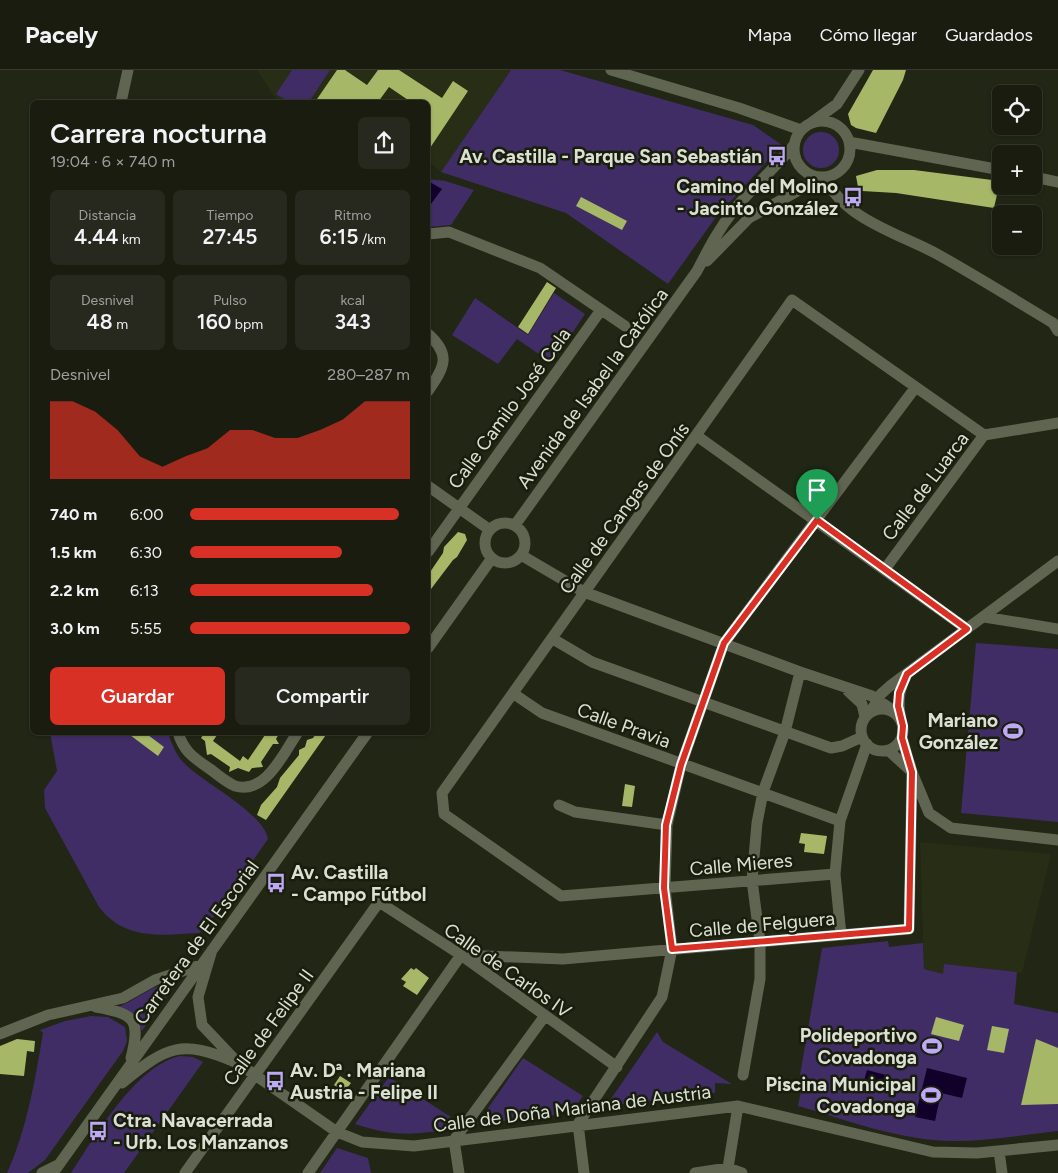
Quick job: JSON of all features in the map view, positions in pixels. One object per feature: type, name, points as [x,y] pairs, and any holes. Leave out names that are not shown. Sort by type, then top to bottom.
[{"type":"street","points":[[121,100],[128,70]]},
{"type":"street","points":[[611,70],[805,127],[819,122],[838,126]]},
{"type":"street","points":[[837,104],[838,126],[849,142],[850,152],[845,166],[832,176],[823,178],[803,171],[797,164],[794,145],[805,127],[837,104],[859,70]]},
{"type":"street","points":[[849,142],[992,168]]},
{"type":"street","name":"Avenida de Isabel la Católica","points":[[515,525],[697,271],[716,235],[734,211],[794,145]]},
{"type":"street","points":[[823,178],[837,197],[864,216],[945,259],[1053,323],[1058,331]]},
{"type":"street","name":"Avenida de Isabel la Católica","points":[[697,271],[749,218],[823,178]]},
{"type":"street","points":[[1042,179],[1058,182]]},
{"type":"street","points":[[430,234],[449,232],[540,268],[625,326]]},
{"type":"street","name":"Calle de Cangas de Onís","points":[[561,896],[444,814],[442,793],[792,300],[984,435]]},
{"type":"street","name":"Calle Camilo José Cela","points":[[430,549],[601,310]]},
{"type":"street","points":[[430,336],[438,343],[444,357],[441,372],[430,388]]},
{"type":"street","points":[[584,1173],[578,1124],[662,997],[672,949],[664,888],[666,825],[681,765],[724,643],[916,388]]},
{"type":"street","name":"Calle de Luarca","points":[[885,569],[984,435],[1058,423]]},
{"type":"street","points":[[697,436],[967,629]]},
{"type":"street","points":[[430,487],[490,530]]},
{"type":"street","points":[[502,523],[515,525],[524,536],[525,542],[521,555],[507,562],[492,558],[485,547],[485,541],[490,530],[502,523]]},
{"type":"street","points":[[521,555],[584,592],[878,700],[897,716],[903,726],[902,738],[912,772],[929,813],[951,828],[1058,840]]},
{"type":"street","points":[[430,645],[492,558]]},
{"type":"street","points":[[841,935],[835,874],[840,821],[865,741],[862,723],[881,694],[890,686],[1058,561]]},
{"type":"street","points":[[984,617],[1058,629]]},
{"type":"street","points":[[553,639],[592,662],[831,748],[865,741],[877,750],[888,750],[894,748],[902,738]]},
{"type":"street","points":[[743,1075],[760,979],[760,942],[752,880],[757,823],[763,792],[785,732],[800,672]]},
{"type":"street","points":[[897,716],[899,693],[907,674]]},
{"type":"street","points":[[860,693],[874,693],[890,686]]},
{"type":"street","points":[[843,688],[862,704],[868,714]]},
{"type":"street","name":"Calle Pravia","points":[[514,694],[542,713],[681,765],[763,792],[840,821]]},
{"type":"street","points":[[868,714],[882,708],[897,716]]},
{"type":"street","points":[[179,735],[181,744],[187,753],[230,783],[247,787],[264,780],[296,735]]},
{"type":"street","name":"Carretera de El Escorial","points":[[57,1168],[366,735]]},
{"type":"street","points":[[888,750],[912,772]]},
{"type":"street","name":"Calle de Felguera","points":[[461,955],[563,959],[909,929],[912,772]]},
{"type":"street","points":[[559,805],[575,812],[666,825]]},
{"type":"street","name":"Calle Mieres","points":[[561,896],[835,874]]},
{"type":"street","name":"Calle de Carlos IV","points":[[379,902],[461,955],[544,1017],[617,1067]]},
{"type":"street","name":"Calle de Felipe II","points":[[185,1173],[379,902]]},
{"type":"street","name":"Calle de Doña Mariana de Austria","points":[[212,950],[198,997],[202,1025],[239,1064],[254,1076],[337,1132],[362,1142],[414,1146],[578,1124],[738,1106],[933,1152],[956,1154],[1058,1145]]},
{"type":"street","points":[[308,1173],[461,955]]},
{"type":"street","points":[[0,1034],[48,1015],[123,998],[155,980],[201,965]]},
{"type":"street","points":[[92,1006],[119,1011],[132,1021],[137,1035],[129,1065]]},
{"type":"street","points":[[458,1173],[454,1140],[544,1017]]},
{"type":"street","points":[[112,1092],[149,1061],[184,1047],[210,1051],[239,1064]]},
{"type":"street","points":[[728,1168],[738,1106]]},
{"type":"street","points":[[999,1151],[1002,1173]]},
{"type":"street","points":[[42,1173],[57,1168]]},
{"type":"street","points":[[695,1173],[728,1168],[742,1173]]},
{"type":"shaded area","points":[[257,70],[511,70],[441,172],[430,163],[430,100],[277,100]]},
{"type":"shaded area","points":[[292,70],[330,70],[310,100],[286,100],[276,94]]},
{"type":"shaded area","points":[[511,70],[560,70],[753,125],[782,145],[716,217],[668,284],[566,213],[441,172]]},
{"type":"shaded area","points":[[821,132],[828,133],[834,137],[838,143],[838,157],[834,163],[828,167],[821,168],[814,167],[808,163],[804,157],[803,150],[804,143],[808,137],[814,133]]},
{"type":"shaded area","points":[[430,179],[445,181],[474,190],[451,225],[430,227]]},
{"type":"shaded area","points":[[430,182],[442,189],[430,205]]},
{"type":"shaded area","points":[[554,293],[585,314],[552,363],[517,339],[498,364],[452,335],[475,298],[528,335]]},
{"type":"shaded area","name":"Mariano González","points":[[976,643],[1058,649],[1058,822],[961,813]]},
{"type":"shaded area","points":[[50,735],[169,735],[181,760],[244,808],[264,829],[268,839],[205,929],[199,933],[172,935],[145,934],[133,931],[109,918],[99,907],[45,808],[44,790],[57,771]]},
{"type":"shaded area","points":[[920,842],[1051,854],[1022,973],[944,964],[944,975],[924,969]]},
{"type":"shaded area","name":"Polideportivo Covadonga","points":[[888,941],[889,947],[923,943],[924,969],[943,974],[944,964],[1017,972],[1014,1004],[1058,1013],[1058,1131],[970,1141],[935,1140],[887,1132],[798,1106],[804,1076],[800,1075],[822,948]]},
{"type":"shaded area","points":[[179,979],[142,1031],[139,1024],[118,1007],[155,987]]},
{"type":"shaded area","points":[[91,1016],[108,1017],[125,1027],[127,1041],[123,1051],[45,1160],[28,1173],[7,1173],[20,1139],[30,1104],[43,1033],[40,1030],[65,1021]]},
{"type":"shaded area","points":[[657,1032],[663,1042],[732,1084],[715,1083],[715,1093],[606,1106]]},
{"type":"shaded area","points":[[180,1056],[193,1057],[203,1062],[124,1173],[71,1173],[104,1123],[132,1088],[147,1073],[163,1062]]},
{"type":"shaded area","points":[[523,1058],[583,1096],[571,1113],[477,1124]]},
{"type":"shaded area","name":"Piscina Municipal Covadonga","points":[[927,1068],[967,1078],[962,1098],[941,1093],[935,1121],[915,1117]]},
{"type":"shaded area","points":[[867,1070],[886,1075],[882,1090],[863,1084]]},
{"type":"shaded area","points":[[389,1077],[457,1121],[452,1129],[404,1134],[381,1131],[355,1124]]},
{"type":"shaded area","points":[[337,1148],[368,1158],[371,1173],[320,1173]]},
{"type":"building","points":[[337,70],[345,70],[367,85],[378,70],[399,70],[442,98],[453,81],[468,91],[430,148],[430,100],[408,100],[389,87],[379,100],[316,100]]},
{"type":"building","points":[[873,70],[906,70],[903,80],[876,133],[851,125],[848,114]]},
{"type":"building","points":[[877,170],[914,170],[992,180],[992,195],[997,195],[995,205],[992,205],[992,208],[896,193],[862,191],[862,188],[858,187],[856,176]]},
{"type":"building","points":[[581,197],[627,221],[622,230],[576,206]]},
{"type":"building","points":[[547,282],[556,288],[528,334],[518,327]]},
{"type":"building","points":[[458,532],[465,534],[467,540],[457,557],[430,590],[430,572],[443,553],[444,547]]},
{"type":"building","points":[[130,735],[148,735],[164,747],[158,756]]},
{"type":"building","points":[[203,735],[217,735],[213,741],[240,761],[243,756],[248,760],[265,735],[278,735],[276,739],[279,744],[273,744],[261,762],[263,767],[252,768],[249,772],[238,768],[229,772],[230,767],[211,754],[207,755],[205,741],[201,738]]},
{"type":"building","points":[[315,735],[326,735],[266,820],[257,815],[261,805],[277,787],[280,778],[299,755],[299,750],[305,747],[307,740]]},
{"type":"building","points":[[625,784],[635,786],[632,807],[622,806]]},
{"type":"building","points":[[801,833],[827,836],[824,854],[804,852],[805,844],[799,843]]},
{"type":"building","points":[[411,968],[414,970],[416,968],[429,978],[417,995],[403,986],[406,982],[401,979]]},
{"type":"building","points":[[936,1017],[964,1025],[959,1041],[931,1034]]},
{"type":"building","points":[[992,1026],[1009,1029],[1004,1053],[987,1050]]},
{"type":"building","points":[[17,1039],[35,1041],[34,1052],[27,1051],[24,1076],[0,1074],[0,1046]]},
{"type":"building","points":[[1036,1039],[1058,1048],[1058,1104],[1021,1105]]},
{"type":"building","points":[[340,1076],[351,1083],[344,1092],[334,1085]]},
{"type":"place","name":"Av. Castilla - Parque San Sebastián","points":[[777,156]]},
{"type":"place","name":"Camino del Molino - Jacinto González","points":[[853,197]]},
{"type":"place","name":"Mariano González","points":[[1013,731]]},
{"type":"place","name":"Av. Castilla - Campo Fútbol","points":[[276,883]]},
{"type":"place","name":"Polideportivo Covadonga","points":[[932,1046]]},
{"type":"place","name":"Av. Dª . Mariana Austria - Felipe II","points":[[275,1081]]},
{"type":"place","name":"Piscina Municipal Covadonga","points":[[931,1095]]},
{"type":"place","name":"Ctra. Navacerrada - Urb. Los Manzanos","points":[[98,1131]]},
{"type":"route","points":[[817,520],[967,629],[907,674],[899,693],[898,706],[904,732],[902,738],[912,772],[909,929],[672,949],[664,888],[666,825],[681,765],[724,643],[817,520]]}]
